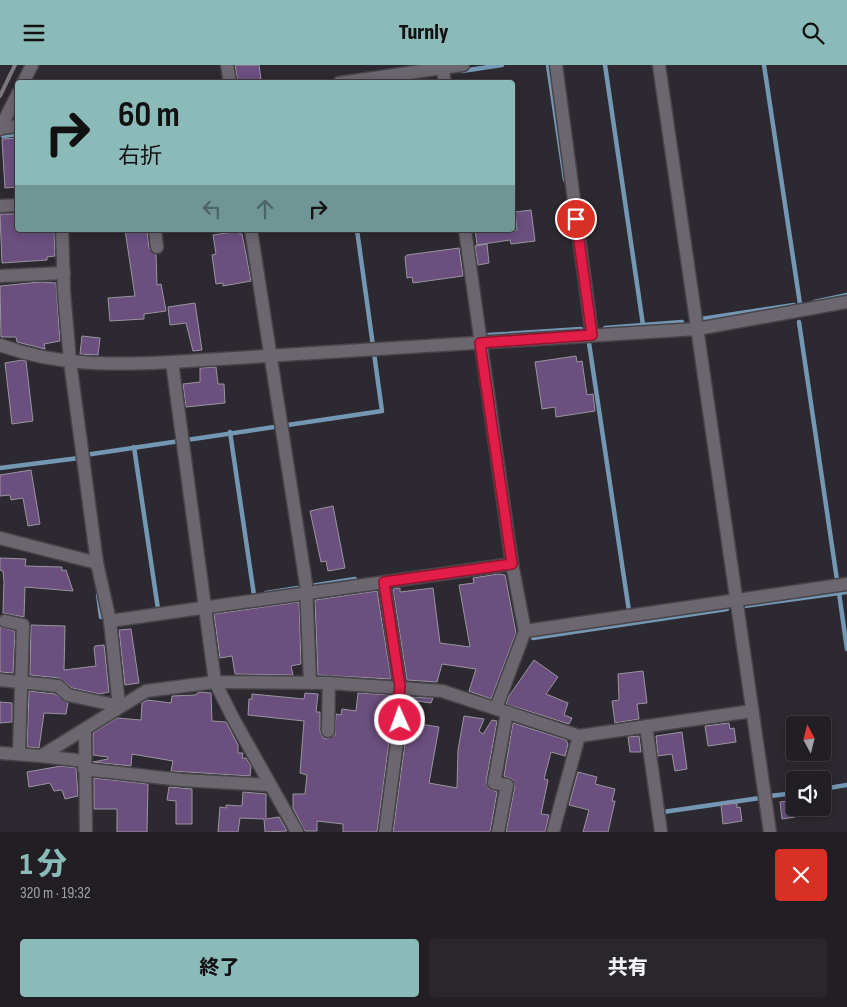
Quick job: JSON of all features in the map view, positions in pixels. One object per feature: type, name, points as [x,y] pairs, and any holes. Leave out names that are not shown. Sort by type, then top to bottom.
[{"type":"street","points":[[24,80],[32,65]]},
{"type":"street","points":[[227,65],[230,80]]},
{"type":"street","points":[[357,80],[442,66],[463,65]]},
{"type":"street","points":[[556,65],[592,335]]},
{"type":"street","points":[[660,65],[770,832]]},
{"type":"street","points":[[442,66],[444,80]]},
{"type":"street","points":[[0,128],[15,99]]},
{"type":"street","points":[[0,128],[15,126]]},
{"type":"street","points":[[0,206],[15,205]]},
{"type":"street","points":[[62,232],[70,361],[97,563],[110,621],[119,706]]},
{"type":"street","points":[[155,232],[157,247]]},
{"type":"street","points":[[251,232],[306,593],[310,682]]},
{"type":"street","points":[[465,232],[512,564],[525,631],[502,710],[494,783],[507,785],[498,832]]},
{"type":"street","points":[[0,276],[64,273]]},
{"type":"street","points":[[0,345],[20,352],[96,365],[172,362],[697,329],[847,302]]},
{"type":"street","points":[[172,362],[215,682],[266,776],[269,785],[297,832]]},
{"type":"street","points":[[0,538],[97,563]]},
{"type":"street","points":[[110,621],[512,564]]},
{"type":"street","points":[[384,582],[400,687],[397,708],[400,720],[385,832]]},
{"type":"street","points":[[525,631],[847,584]]},
{"type":"street","points":[[5,621],[23,625],[18,754]]},
{"type":"street","points":[[0,680],[58,686],[68,695],[119,706]]},
{"type":"street","points":[[41,755],[85,730],[119,706],[146,691],[215,682],[310,682],[442,691],[579,736],[752,711]]},
{"type":"street","points":[[328,731],[329,683]]},
{"type":"street","points":[[646,726],[661,832]]},
{"type":"street","points":[[85,730],[86,832]]},
{"type":"street","points":[[554,832],[579,736]]},
{"type":"street","points":[[0,753],[41,755],[84,765],[182,780],[269,785]]},
{"type":"building","points":[[235,65],[259,65],[261,79],[238,80]]},
{"type":"building","points":[[15,138],[15,187],[5,188],[2,139]]},
{"type":"building","points":[[531,210],[535,241],[511,244],[510,240],[477,245],[475,232],[515,232],[517,230],[515,212]]},
{"type":"building","points":[[0,214],[15,214],[15,232],[54,232],[55,256],[47,257],[47,260],[2,263]]},
{"type":"building","points":[[125,232],[147,232],[149,248],[156,255],[157,285],[161,284],[166,311],[144,314],[144,319],[110,321],[108,298],[135,296]]},
{"type":"building","points":[[232,232],[242,234],[251,281],[223,286],[223,283],[216,284],[212,255],[216,254],[213,235]]},
{"type":"building","points":[[487,244],[489,263],[478,265],[475,246]]},
{"type":"building","points":[[459,248],[463,276],[413,283],[412,277],[407,278],[405,257],[407,255]]},
{"type":"building","points":[[40,282],[56,283],[60,341],[44,344],[45,349],[17,342],[16,337],[1,337],[0,286]]},
{"type":"building","points":[[195,303],[202,350],[193,351],[186,323],[170,325],[168,307]]},
{"type":"building","points":[[82,336],[100,338],[98,355],[80,354]]},
{"type":"building","points":[[576,356],[577,362],[582,361],[587,395],[593,394],[595,411],[556,417],[555,407],[542,409],[535,362]]},
{"type":"building","points":[[26,361],[33,421],[12,424],[5,363]]},
{"type":"building","points":[[216,367],[218,384],[224,384],[225,403],[186,407],[183,384],[200,382],[200,368]]},
{"type":"building","points":[[31,470],[40,524],[28,526],[23,498],[11,500],[10,495],[0,496],[0,475]]},
{"type":"building","points":[[333,506],[345,568],[328,571],[326,561],[321,562],[310,511]]},
{"type":"building","points":[[0,558],[26,559],[25,566],[62,567],[62,571],[66,570],[73,591],[25,587],[24,617],[3,613],[4,581],[3,571],[0,570]]},
{"type":"building","points":[[498,574],[505,575],[516,633],[491,699],[469,691],[476,669],[442,664],[437,682],[407,680],[393,589],[400,588],[400,592],[433,588],[440,643],[470,647],[459,585],[474,583],[473,578]]},
{"type":"building","points":[[377,591],[391,679],[318,675],[315,600]]},
{"type":"building","points":[[299,602],[301,664],[291,666],[293,675],[235,674],[232,656],[220,658],[214,614]]},
{"type":"building","points":[[31,625],[65,626],[64,670],[96,666],[94,648],[95,646],[104,645],[109,692],[100,694],[72,688],[59,678],[30,675]]},
{"type":"building","points":[[0,627],[15,631],[13,673],[0,672]]},
{"type":"building","points":[[131,629],[139,683],[125,685],[119,630]]},
{"type":"building","points":[[534,660],[558,677],[546,694],[568,703],[564,715],[572,718],[569,724],[506,704],[509,696]]},
{"type":"building","points":[[643,671],[647,703],[637,704],[639,719],[615,723],[612,701],[619,700],[618,674]]},
{"type":"building","points":[[29,691],[55,694],[68,703],[66,714],[44,713],[39,748],[27,747]]},
{"type":"building","points":[[199,692],[211,693],[212,721],[226,722],[238,745],[238,753],[243,753],[242,758],[246,758],[251,766],[250,776],[171,771],[173,761],[132,754],[131,766],[93,762],[108,759],[108,757],[93,755],[93,733],[117,718],[141,720],[142,703],[147,700],[171,703],[172,696],[195,695]]},
{"type":"building","points":[[305,693],[318,694],[316,712],[320,712],[320,731],[323,738],[327,739],[335,735],[336,714],[341,715],[342,709],[356,711],[358,693],[391,695],[389,707],[392,720],[377,832],[343,832],[343,824],[317,821],[317,831],[305,831],[293,808],[293,794],[305,794],[307,775],[300,773],[304,721],[248,715],[249,699],[252,699],[252,694],[304,699]]},
{"type":"building","points":[[407,697],[433,698],[431,703],[417,701],[413,723],[439,727],[429,783],[457,788],[458,750],[464,716],[484,719],[479,731],[483,734],[492,720],[497,721],[486,782],[489,789],[497,792],[490,832],[393,832],[408,721],[405,708]]},
{"type":"building","points":[[0,702],[12,703],[12,722],[0,723]]},
{"type":"building","points":[[513,723],[566,740],[568,744],[565,756],[551,752],[544,779],[548,780],[541,814],[549,815],[545,832],[506,832],[515,786],[512,779],[504,776]]},
{"type":"building","points":[[729,723],[730,729],[734,728],[736,742],[708,746],[705,726]]},
{"type":"building","points":[[682,732],[687,769],[675,771],[672,754],[658,756],[656,736]]},
{"type":"building","points":[[639,736],[641,752],[630,752],[628,737]]},
{"type":"building","points":[[61,766],[76,768],[78,796],[65,799],[62,790],[54,791],[50,783],[29,787],[27,772]]},
{"type":"building","points":[[578,772],[597,777],[595,784],[615,789],[612,801],[615,801],[608,832],[583,832],[589,810],[569,805]]},
{"type":"building","points":[[94,778],[148,784],[147,832],[117,832],[117,809],[94,809]]},
{"type":"building","points":[[169,787],[192,789],[192,824],[176,824],[176,801],[167,800]]},
{"type":"building","points":[[243,792],[266,794],[266,819],[279,817],[287,831],[265,832],[264,819],[240,818],[238,832],[218,832],[220,807],[226,808],[226,805],[242,806]]},
{"type":"building","points":[[786,801],[786,816],[795,817],[782,819],[780,802]]},
{"type":"building","points":[[737,803],[737,808],[740,807],[742,821],[723,824],[721,805]]},
{"type":"waterway","points":[[462,71],[502,65]]},
{"type":"waterway","points":[[548,65],[565,180]]},
{"type":"waterway","points":[[605,65],[643,325]]},
{"type":"waterway","points":[[764,65],[800,304]]},
{"type":"waterway","points":[[3,136],[15,134]]},
{"type":"waterway","points":[[85,455],[382,411],[357,232]]},
{"type":"waterway","points":[[814,302],[847,295]]},
{"type":"waterway","points":[[701,319],[794,305]]},
{"type":"waterway","points":[[605,328],[682,322]]},
{"type":"waterway","points":[[799,322],[837,580]]},
{"type":"waterway","points":[[489,335],[581,329]]},
{"type":"waterway","points":[[589,343],[629,611]]},
{"type":"waterway","points":[[230,432],[254,595]]},
{"type":"waterway","points":[[134,447],[158,609]]},
{"type":"waterway","points":[[0,468],[79,458]]},
{"type":"waterway","points":[[266,593],[355,579]]},
{"type":"waterway","points":[[744,606],[847,592]]},
{"type":"waterway","points":[[839,593],[847,649]]},
{"type":"waterway","points":[[98,594],[101,617],[108,616]]},
{"type":"waterway","points":[[533,638],[727,609]]},
{"type":"waterway","points":[[831,788],[847,785]]},
{"type":"waterway","points":[[770,796],[786,794]]},
{"type":"waterway","points":[[663,812],[760,798]]},
{"type":"railway","points":[[0,96],[15,65]]},
{"type":"route","points":[[400,720],[397,708],[400,687],[384,582],[429,574],[512,564],[480,343],[592,335],[576,219]]}]
